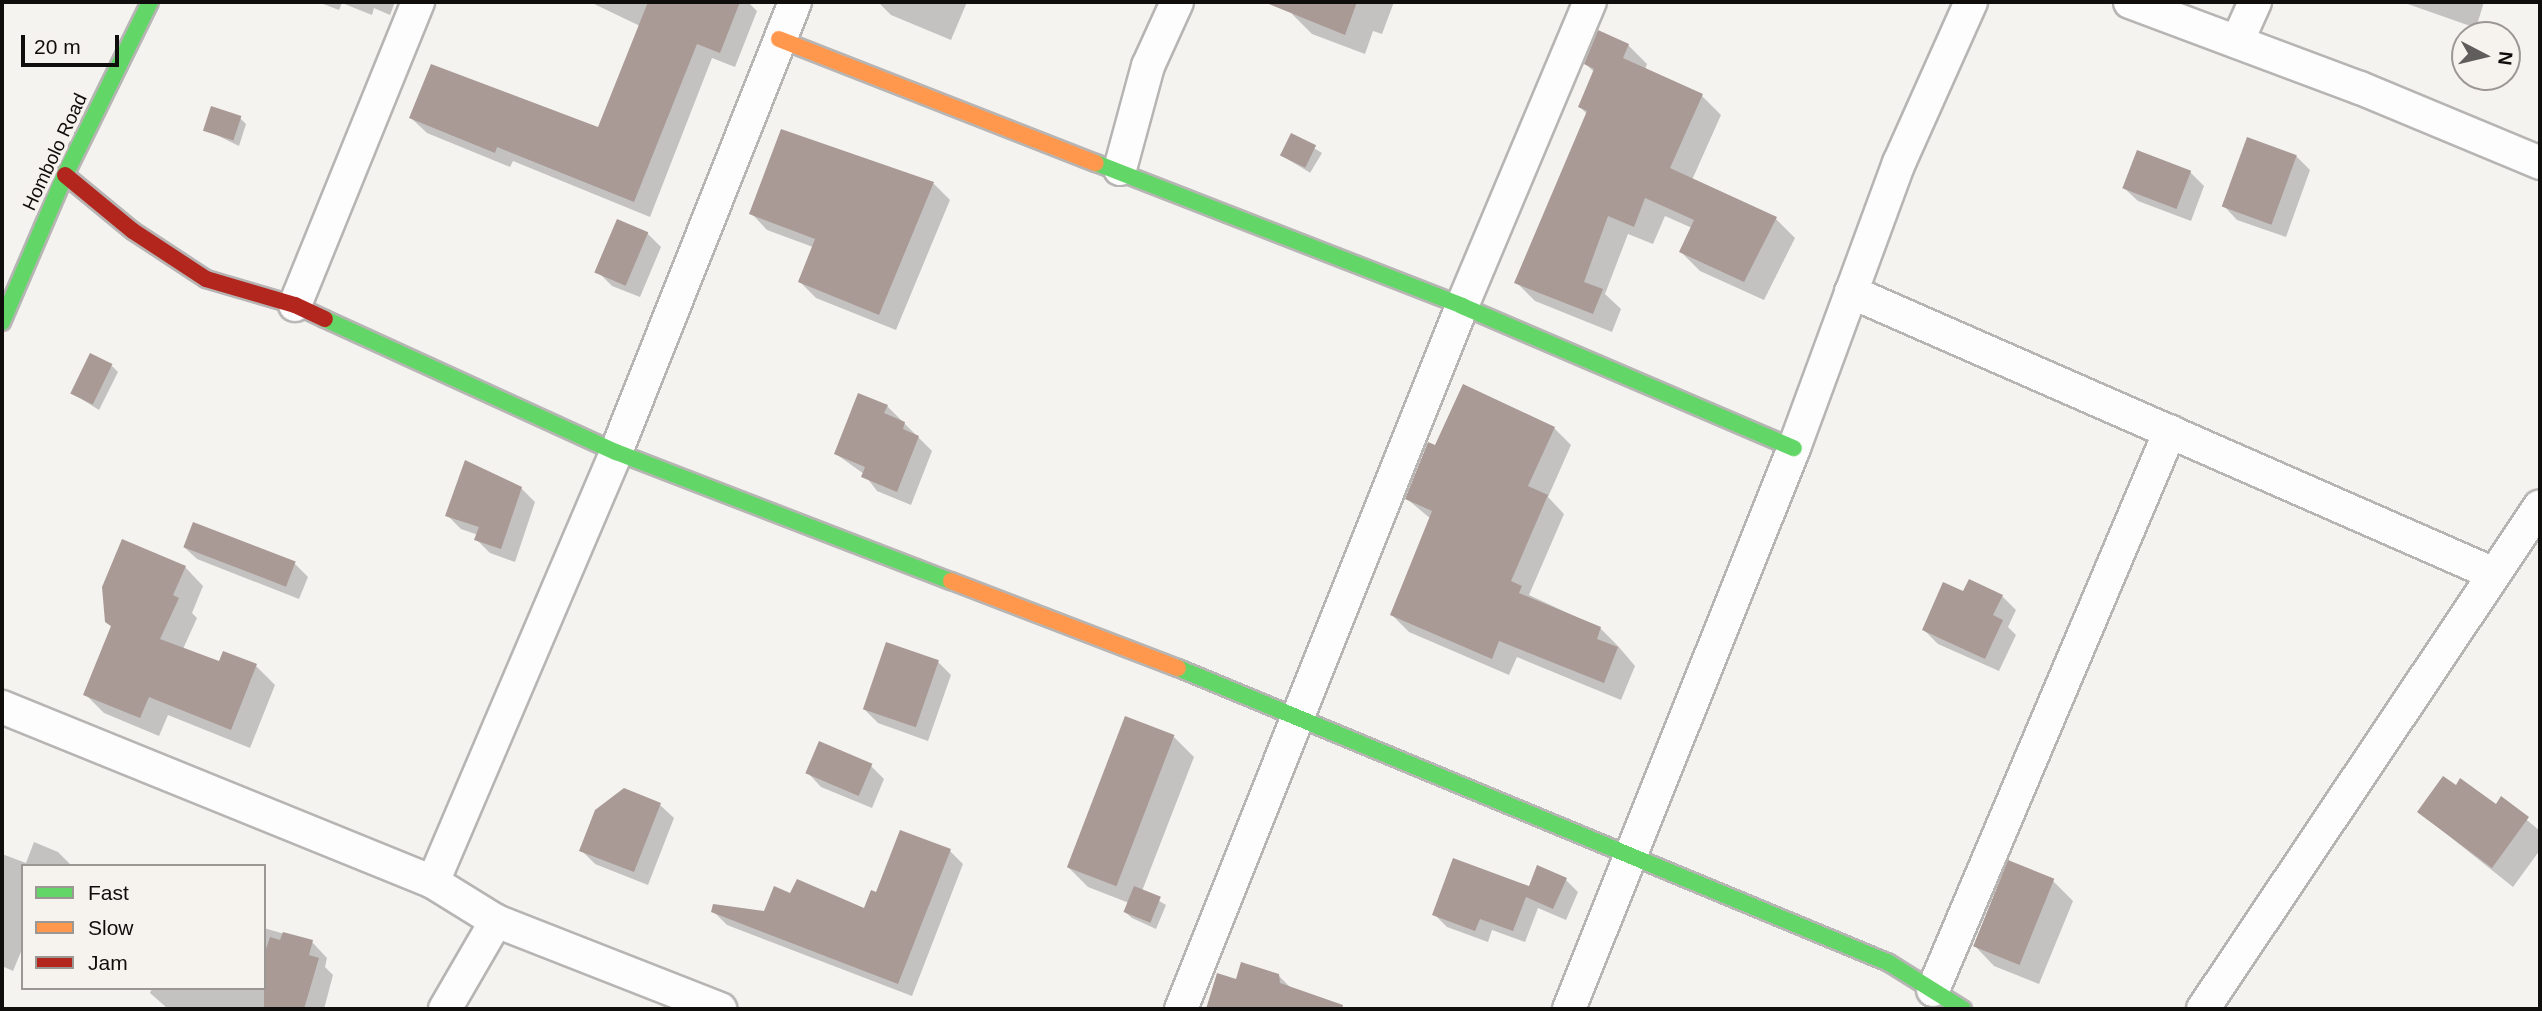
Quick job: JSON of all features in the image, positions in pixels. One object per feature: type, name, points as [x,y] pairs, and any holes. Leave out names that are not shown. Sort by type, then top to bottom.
[{"type":"street","name":"Hombolo Road","points":[[2,322],[65,175],[150,2]]},
{"type":"street","points":[[295,305],[418,2]]},
{"type":"street","points":[[433,883],[616,452],[795,2]]},
{"type":"street","points":[[1120,169],[1148,66],[1177,2]]},
{"type":"street","points":[[1181,1009],[1302,716],[1462,306],[1590,2]]},
{"type":"street","points":[[1569,1009],[1628,855],[1794,448],[1899,163],[1971,2]]},
{"type":"street","points":[[2130,2],[2238,42],[2540,163]]},
{"type":"street","points":[[2238,42],[2255,2]]},
{"type":"street","points":[[779,39],[1120,169],[1462,306],[1794,448]]},
{"type":"street","points":[[65,175],[133,231],[206,279],[295,305],[616,452],[1302,716],[1889,963],[1963,1009]]},
{"type":"street","points":[[1851,292],[2494,574]]},
{"type":"street","points":[[1933,990],[2170,431]]},
{"type":"street","points":[[2203,1009],[2540,506]]},
{"type":"street","points":[[2,707],[433,883],[496,921],[720,1009]]},
{"type":"street","points":[[445,1009],[496,921]]},
{"type":"building","points":[[648,2],[740,2],[720,53],[697,44],[634,202],[497,147],[495,153],[409,118],[431,64],[598,127]]},
{"type":"building","points":[[1264,2],[1357,2],[1345,35]]},
{"type":"building","points":[[1598,30],[1629,44],[1623,58],[1703,94],[1670,168],[1777,217],[1744,282],[1679,252],[1694,220],[1645,198],[1634,227],[1608,216],[1584,282],[1603,289],[1593,314],[1514,283],[1587,111],[1578,107],[1594,69],[1584,64]]},
{"type":"building","points":[[211,106],[241,116],[233,141],[203,131]]},
{"type":"building","points":[[781,129],[934,182],[879,315],[798,282],[815,239],[749,214]]},
{"type":"building","points":[[1291,133],[1316,145],[1305,168],[1280,155]]},
{"type":"building","points":[[2247,137],[2297,155],[2271,225],[2222,207]]},
{"type":"building","points":[[2137,150],[2191,171],[2176,209],[2122,188]]},
{"type":"building","points":[[617,219],[648,232],[626,286],[594,272]]},
{"type":"building","points":[[90,353],[112,364],[93,404],[70,393]]},
{"type":"building","points":[[1463,384],[1555,427],[1528,486],[1548,495],[1511,581],[1522,586],[1519,593],[1601,627],[1597,639],[1618,647],[1604,683],[1499,641],[1492,659],[1390,615],[1432,511],[1405,499],[1428,442],[1435,445]]},
{"type":"building","points":[[858,393],[888,405],[884,413],[905,422],[903,429],[919,436],[897,492],[861,477],[865,467],[834,454]]},
{"type":"building","points":[[465,460],[522,487],[501,549],[474,540],[479,527],[445,516]]},
{"type":"building","points":[[193,522],[296,561],[286,587],[183,547]]},
{"type":"building","points":[[122,539],[186,566],[173,595],[179,598],[160,639],[219,661],[223,651],[257,664],[231,730],[149,697],[140,718],[83,695],[111,626],[105,622],[102,587]]},
{"type":"building","points":[[1969,579],[2003,595],[1993,615],[2003,620],[1985,659],[1922,630],[1943,582],[1963,591]]},
{"type":"building","points":[[886,642],[939,660],[916,727],[863,709]]},
{"type":"building","points":[[1125,716],[1174,735],[1116,886],[1067,867]]},
{"type":"building","points":[[819,741],[872,764],[859,796],[805,773]]},
{"type":"building","points":[[2443,776],[2456,785],[2460,778],[2496,804],[2501,796],[2529,817],[2492,868],[2417,812]]},
{"type":"building","points":[[624,788],[661,803],[634,872],[579,851],[595,810]]},
{"type":"building","points":[[900,830],[951,849],[898,984],[711,912],[713,904],[764,911],[774,886],[790,893],[797,879],[864,908],[871,890],[876,892]]},
{"type":"building","points":[[1453,858],[1529,886],[1537,865],[1567,878],[1553,909],[1526,897],[1513,931],[1480,919],[1475,931],[1432,915]]},
{"type":"building","points":[[2008,860],[2054,879],[2020,965],[1973,946]]},
{"type":"building","points":[[1134,886],[1161,897],[1150,923],[1124,912]]},
{"type":"building","points":[[283,932],[313,940],[309,955],[319,958],[304,1009],[264,1009],[266,949],[270,937],[280,940]]},
{"type":"building","points":[[1241,962],[1279,974],[1280,983],[1343,1005],[1342,1009],[1206,1009],[1217,973],[1236,979]]},
{"type":"traffic: fast","points":[[2,322],[65,175],[150,2]]},
{"type":"traffic: fast","points":[[1096,163],[1462,306],[1794,448]]},
{"type":"traffic: fast","points":[[325,319],[616,452],[951,581]]},
{"type":"traffic: fast","points":[[1178,668],[1889,963],[1963,1009]]},
{"type":"traffic: slow","points":[[779,39],[1096,163]]},
{"type":"traffic: slow","points":[[951,581],[1178,668]]},
{"type":"traffic: jam","points":[[65,175],[133,231],[206,279],[295,305],[325,319]]}]
